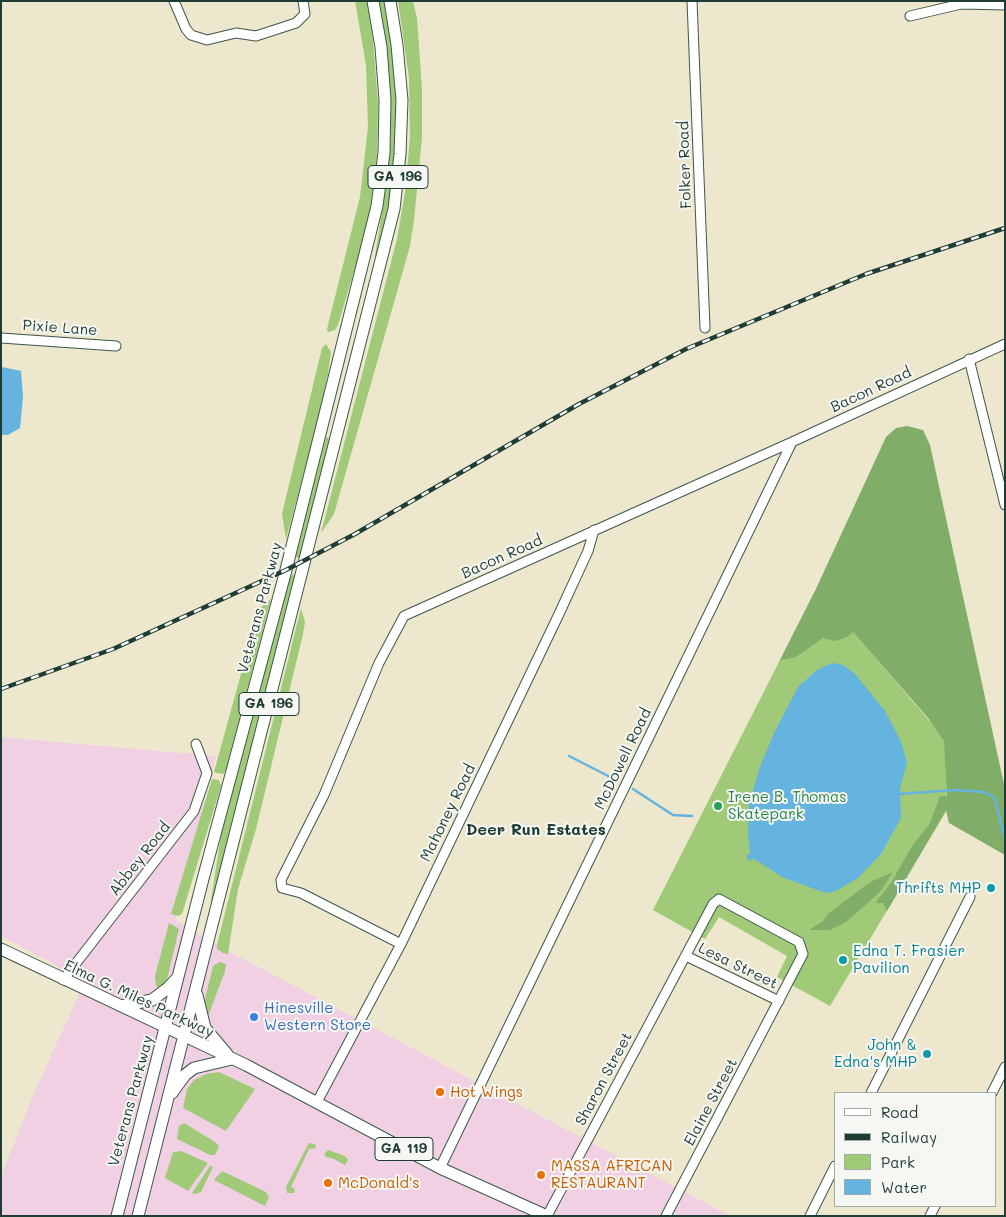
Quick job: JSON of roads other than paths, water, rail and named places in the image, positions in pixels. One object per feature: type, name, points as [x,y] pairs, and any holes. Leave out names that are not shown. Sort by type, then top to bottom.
[{"type":"main road","name":"Veterans Parkway","points":[[117,1216],[291,551],[377,206],[384,153],[385,100],[381,47],[373,1]]},
{"type":"main road","name":"Veterans Parkway","points":[[138,1216],[394,209],[400,154],[402,100],[398,45],[390,1]]},
{"type":"main road","name":"Elma G. Miles Parkway","points":[[1,949],[63,980],[232,1058],[317,1102]]},
{"type":"main road","points":[[119,1006],[152,1000],[168,988],[179,976]]},
{"type":"main road","name":"GA 196","points":[[196,988],[198,1008],[205,1028],[232,1058]]},
{"type":"main road","points":[[167,1101],[185,1075],[194,1068],[232,1058]]},
{"type":"main road","name":"GA 119","points":[[317,1102],[440,1168],[547,1216]]},
{"type":"street","points":[[174,1],[186,29],[191,35],[207,40],[236,33],[256,36],[296,23],[305,14],[303,1]]},
{"type":"street","name":"Folker Road","points":[[692,1],[705,328]]},
{"type":"street","points":[[910,16],[961,4],[1005,5]]},
{"type":"street","name":"Pixie Lane","points":[[1,338],[116,346]]},
{"type":"street","name":"Bacon Road","points":[[401,944],[301,893],[282,888],[281,880],[324,795],[379,664],[404,616],[1005,344]]},
{"type":"street","points":[[969,360],[1005,505]]},
{"type":"street","name":"McDowell Road","points":[[440,1168],[792,442]]},
{"type":"street","name":"Mahoney Road","points":[[317,1102],[401,944],[559,614],[588,551],[594,530]]},
{"type":"street","name":"Abbey Road","points":[[63,980],[194,811],[207,773],[196,744]]},
{"type":"street","points":[[872,1092],[970,897]]},
{"type":"street","name":"Sharon Street","points":[[547,1216],[713,904],[721,899],[801,944],[803,954],[779,1001]]},
{"type":"street","name":"Lesa Street","points":[[686,956],[779,1001]]},
{"type":"street","name":"Elaine Street","points":[[666,1216],[779,1001]]},
{"type":"street","points":[[992,1092],[1005,1067]]},
{"type":"street","points":[[810,1216],[834,1168]]},
{"type":"water","points":[[2,367],[21,371],[23,397],[20,428],[8,435],[1,435]]},
{"type":"water","points":[[832,663],[843,665],[855,674],[885,711],[901,742],[907,762],[900,789],[901,818],[881,854],[858,878],[836,891],[826,893],[784,878],[754,859],[749,861],[746,856],[750,853],[748,836],[749,804],[760,767],[774,733],[798,687],[817,670]]},
{"type":"waterway","points":[[569,756],[616,780]]},
{"type":"waterway","points":[[633,789],[673,815],[692,816]]},
{"type":"waterway","points":[[899,794],[955,790],[984,792],[995,798],[1005,840]]},
{"type":"railway","points":[[1,689],[113,649],[286,570],[355,534],[579,404],[686,349],[866,274],[1005,228]]},
{"type":"place","name":"Irene B. Thomas Skatepark","points":[[718,806]]},
{"type":"place","name":"Thrifts MHP","points":[[991,888]]},
{"type":"place","name":"Edna T. Frasier Pavilion","points":[[843,960]]},
{"type":"place","name":"Hinesville Western Store","points":[[254,1017]]},
{"type":"place","name":"John & Edna's MHP","points":[[927,1054]]},
{"type":"place","name":"Hot Wings","points":[[440,1092]]},
{"type":"place","name":"MASSA AFRICAN RESTAURANT","points":[[541,1175]]},
{"type":"place","name":"McDonald's","points":[[328,1183]]},
{"type":"district","name":"Deer Run Estates","points":[[536,830]]}]
